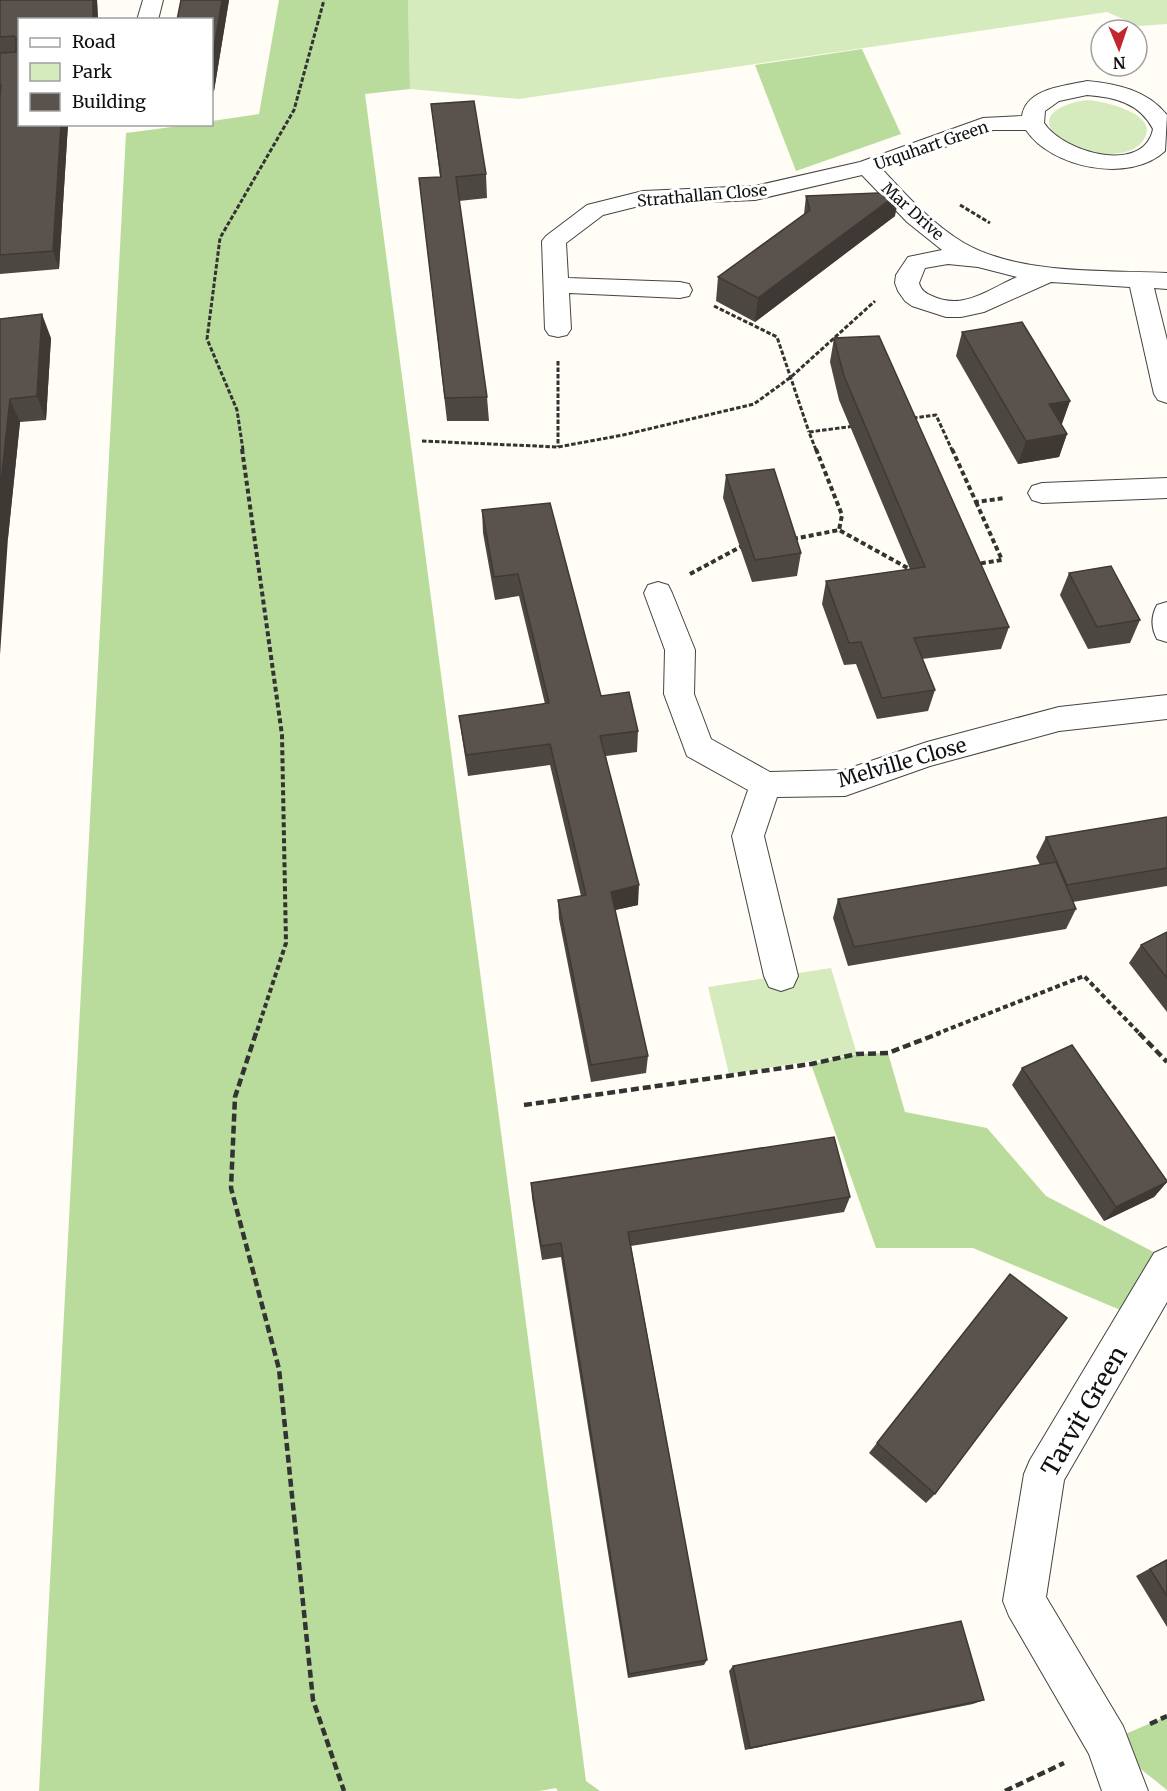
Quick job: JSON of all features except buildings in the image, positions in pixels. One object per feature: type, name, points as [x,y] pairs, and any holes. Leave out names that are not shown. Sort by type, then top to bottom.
[{"type":"street","points":[[148,18],[153,0]]},
{"type":"street","points":[[1087,88],[1116,92],[1141,102],[1154,112],[1164,129],[1162,139],[1151,152],[1133,160],[1116,163],[1093,162],[1065,154],[1042,141],[1031,123],[1031,114],[1044,97],[1062,90],[1087,88]]},
{"type":"street","name":"Urquhart Green","points":[[867,167],[991,123],[1031,123]]},
{"type":"street","name":"Mar Drive","points":[[867,167],[920,221],[971,256],[1018,270],[1167,281]]},
{"type":"street","name":"Strathallan Close","points":[[558,329],[554,241],[595,210],[643,198],[755,193],[867,167]]},
{"type":"street","name":"Mar Drive","points":[[997,263],[948,256],[917,262],[906,280],[910,292],[927,303],[949,310],[981,306],[1022,282],[1058,273]]},
{"type":"street","points":[[1140,279],[1167,394]]},
{"type":"street","points":[[556,285],[680,290]]},
{"type":"street","points":[[1042,493],[1167,488]]},
{"type":"street","points":[[658,593],[680,650],[680,694],[698,747],[766,785],[748,836],[782,976]]},
{"type":"street","points":[[1167,613],[1165,623],[1167,631]]},
{"type":"street","name":"Melville Close","points":[[766,785],[845,783],[927,754],[1059,719],[1167,707]]},
{"type":"street","name":"Tarvit Green","points":[[1125,1791],[1107,1742],[1024,1601],[1044,1474],[1167,1266]]},
{"type":"path","points":[[324,0],[294,110],[220,238],[207,339],[237,410],[282,735],[286,943],[235,1097],[231,1188],[279,1369],[313,1701],[344,1791]]},
{"type":"path","points":[[955,202],[992,225]]},
{"type":"path","points":[[422,441],[558,447],[623,435],[754,404],[790,377],[917,262]]},
{"type":"path","points":[[680,290],[777,337],[809,432],[842,515],[839,530]]},
{"type":"path","points":[[558,329],[558,447]]},
{"type":"path","points":[[913,418],[936,415],[1002,560],[969,565]]},
{"type":"path","points":[[809,432],[855,426]]},
{"type":"path","points":[[976,502],[1042,493]]},
{"type":"path","points":[[786,540],[839,530],[915,572]]},
{"type":"path","points":[[658,593],[740,546],[750,544]]},
{"type":"path","points":[[525,1105],[811,1064],[857,1054],[888,1053],[1084,976],[1167,1062]]},
{"type":"path","points":[[1005,1791],[1107,1742]]},
{"type":"green space","points":[[279,0],[408,0],[410,89],[365,94],[586,1781],[600,1791],[558,1791],[556,1788],[539,1791],[39,1791],[126,133],[179,126],[213,126],[213,121],[259,114]]},
{"type":"green space","points":[[408,0],[1167,0],[1167,24],[1149,25],[1149,18],[1121,18],[1107,12],[519,99],[410,89]]},
{"type":"green space","points":[[862,49],[901,134],[796,171],[755,65]]},
{"type":"green space","points":[[1087,100],[1117,106],[1138,117],[1145,124],[1147,132],[1142,142],[1124,152],[1112,154],[1087,151],[1065,143],[1057,137],[1051,129],[1049,121],[1051,115],[1063,106]]},
{"type":"green space","points":[[831,968],[857,1054],[729,1074],[708,987]]},
{"type":"green space","points":[[888,1053],[905,1112],[987,1128],[1046,1196],[1167,1259],[1137,1317],[973,1248],[876,1248],[811,1064],[857,1054]]},
{"type":"green space","points":[[1167,1716],[1167,1790],[1107,1742]]}]
